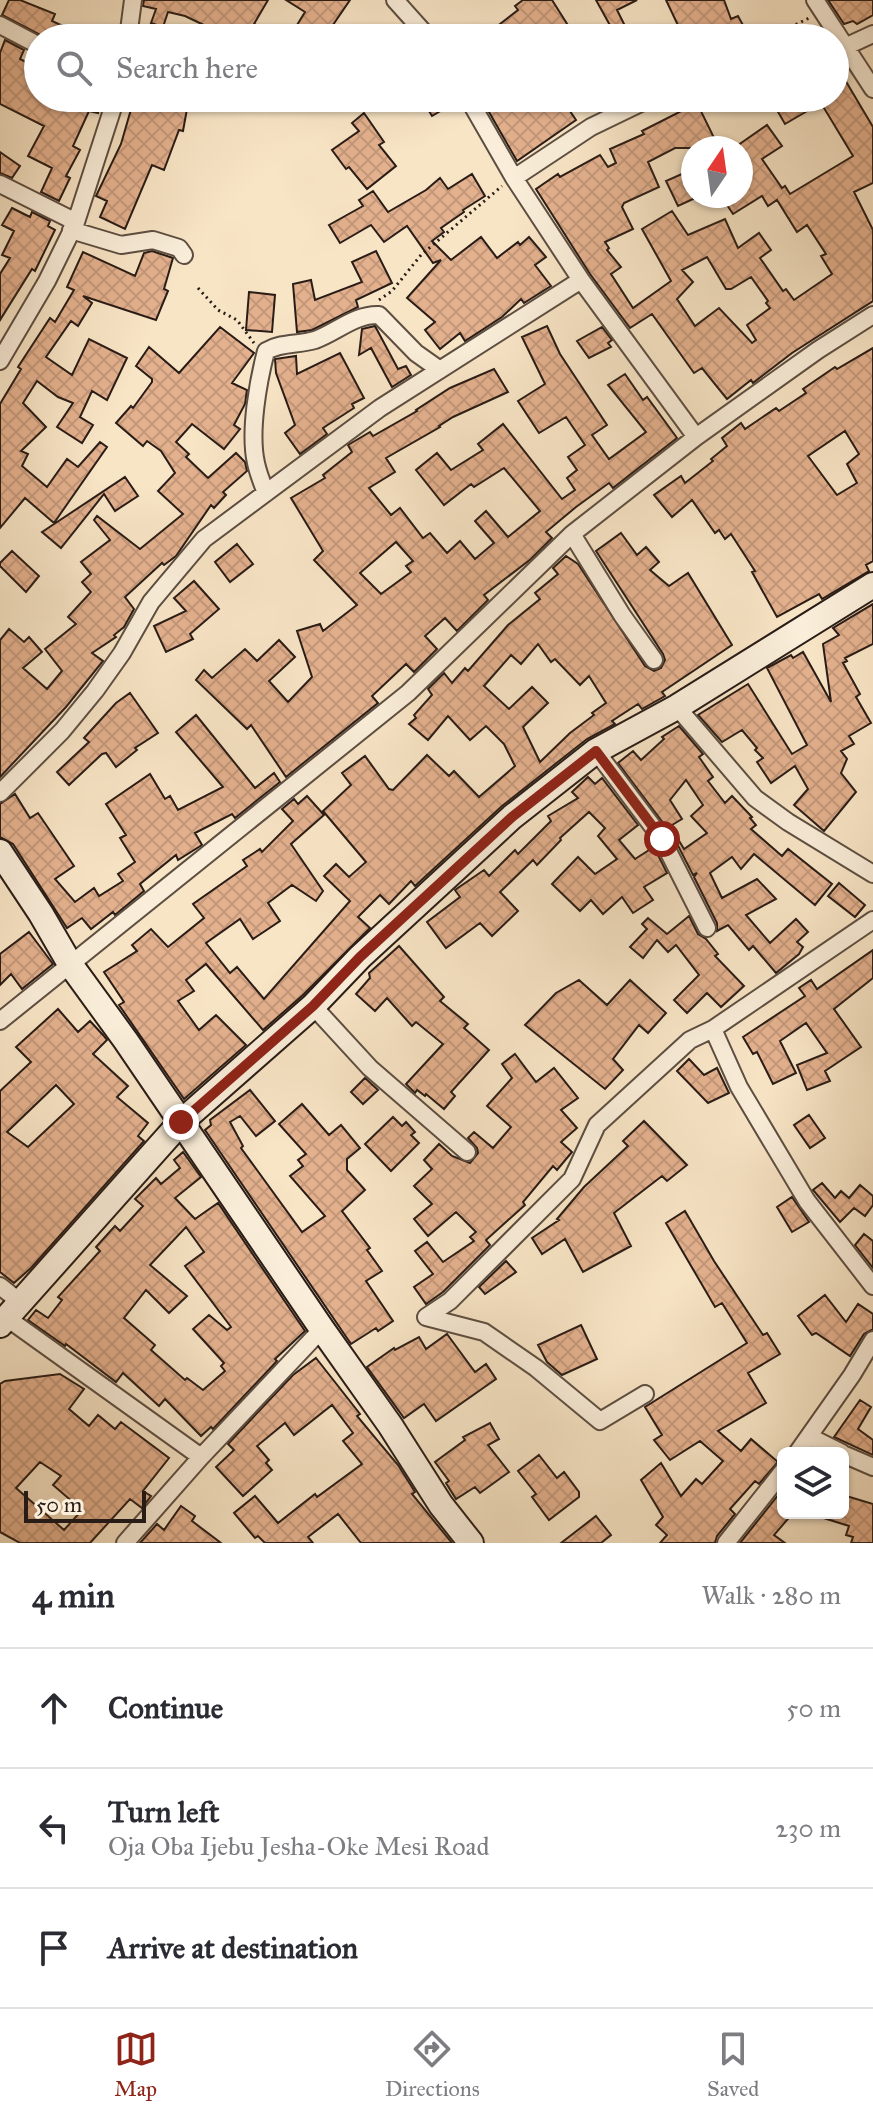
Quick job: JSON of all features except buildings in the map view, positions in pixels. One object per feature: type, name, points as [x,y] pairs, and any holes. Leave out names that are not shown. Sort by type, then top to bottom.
[{"type":"main road","points":[[9,1315],[181,1122],[313,1006],[360,957],[512,817],[596,751],[677,707],[873,585]]},
{"type":"main road","points":[[0,852],[70,964],[390,1425],[441,1505],[471,1543]]},
{"type":"street","points":[[130,24],[133,0]]},
{"type":"street","points":[[395,0],[416,24]]},
{"type":"street","points":[[819,6],[832,24]]},
{"type":"street","points":[[0,25],[24,38]]},
{"type":"street","points":[[849,45],[873,34]]},
{"type":"street","points":[[849,49],[873,89]]},
{"type":"street","points":[[0,361],[47,281],[74,226],[111,112]]},
{"type":"street","points":[[476,112],[514,178],[581,280],[696,437]]},
{"type":"street","points":[[514,178],[591,127],[622,112]]},
{"type":"street","points":[[0,184],[74,226],[121,245],[153,240],[179,248],[184,255]]},
{"type":"street","points":[[0,793],[62,731],[95,691],[122,653],[151,602],[204,539],[380,408],[581,280]]},
{"type":"street","points":[[266,493],[255,460],[255,430],[260,374],[266,351],[275,346],[314,340],[366,314],[379,315],[416,353],[440,370]]},
{"type":"street","points":[[0,1021],[408,693],[572,534],[696,437],[873,315]]},
{"type":"street","points":[[572,534],[654,660]]},
{"type":"street","points":[[677,707],[755,798],[873,874]]},
{"type":"street","points":[[596,751],[662,839],[707,928]]},
{"type":"street","points":[[645,1394],[600,1421],[536,1368],[484,1332],[426,1317],[450,1301],[572,1179],[597,1125],[690,1040],[713,1029],[873,920]]},
{"type":"street","points":[[313,1006],[370,1068],[467,1152]]},
{"type":"street","points":[[713,1029],[739,1087],[807,1201],[873,1286]]},
{"type":"street","points":[[0,1286],[9,1315],[201,1457]]},
{"type":"street","points":[[125,1543],[322,1329]]},
{"type":"street","points":[[802,1447],[873,1340]]},
{"type":"street","points":[[810,1437],[830,1447]]},
{"type":"street","points":[[849,1456],[873,1467]]},
{"type":"street","points":[[726,1543],[777,1479]]},
{"type":"path","points":[[791,24],[819,6]]},
{"type":"path","points":[[366,314],[374,303],[392,291],[421,255],[448,234],[466,214],[514,178]]},
{"type":"path","points":[[198,288],[218,310],[237,320],[250,340],[266,351]]},
{"type":"route","points":[[181,1122],[313,1006],[360,957],[512,817],[596,751],[662,839]]}]
